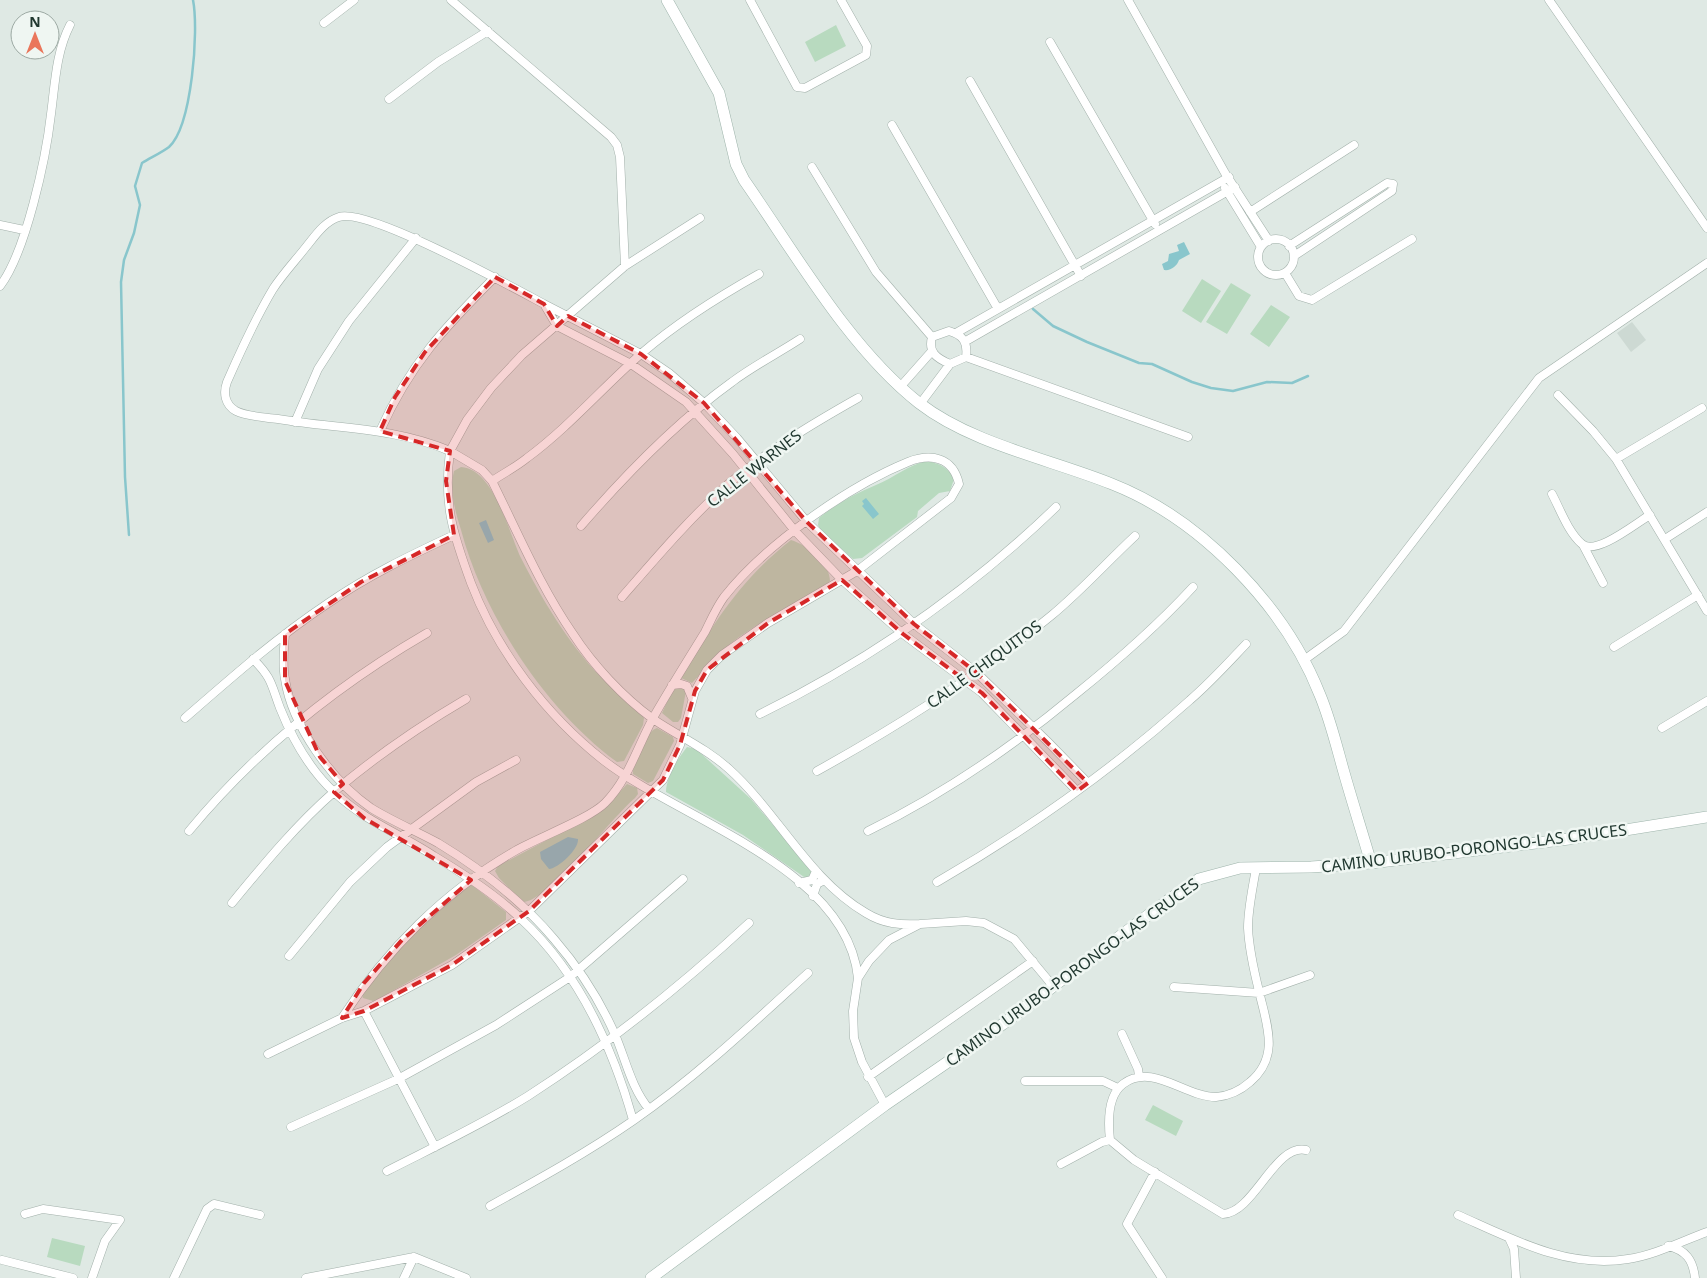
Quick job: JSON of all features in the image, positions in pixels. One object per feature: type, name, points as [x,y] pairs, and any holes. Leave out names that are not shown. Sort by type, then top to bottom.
[{"type":"main road","points":[[667,0],[719,94],[736,164],[744,180],[835,311],[864,348],[901,386],[920,404],[968,431],[1114,484],[1160,508],[1200,536],[1233,566],[1263,600],[1304,660],[1325,710],[1371,863]]},
{"type":"main road","name":"CAMINO URUBO-PORONGO-LAS CRUCES","points":[[651,1278],[886,1105],[1003,1024],[1199,879],[1221,872],[1256,868],[1371,863],[1569,839],[1707,817]]},
{"type":"street","points":[[324,23],[354,0]]},
{"type":"street","points":[[451,0],[610,136],[617,145],[620,157],[625,266]]},
{"type":"street","points":[[750,0],[797,87],[801,89],[866,55],[867,46],[841,0]]},
{"type":"street","points":[[1128,0],[1227,175],[1269,241]]},
{"type":"street","points":[[1549,0],[1707,228]]},
{"type":"street","points":[[0,286],[9,273],[36,193],[49,131],[61,43],[70,25]]},
{"type":"street","points":[[389,99],[438,62],[488,31]]},
{"type":"street","points":[[1050,42],[1160,231]]},
{"type":"street","points":[[970,81],[1081,276]]},
{"type":"street","points":[[892,125],[998,309]]},
{"type":"street","points":[[1250,212],[1354,145]]},
{"type":"street","points":[[812,167],[876,272],[932,337]]},
{"type":"street","points":[[956,333],[1221,182],[1227,175]]},
{"type":"street","points":[[1221,182],[1262,247]]},
{"type":"street","points":[[1289,246],[1387,183],[1393,184],[1392,191],[1294,256]]},
{"type":"street","points":[[966,341],[1235,188]]},
{"type":"street","points":[[1054,986],[1014,939],[984,923],[966,921],[900,925],[866,913],[824,880],[746,786],[716,759],[653,718],[611,681],[573,635],[542,584],[492,481],[482,470],[450,451],[412,437],[380,431],[295,422],[235,411],[230,406],[225,394],[227,382],[249,333],[273,288],[317,233],[339,216],[351,216],[416,238],[495,277],[641,354],[669,372],[704,403],[807,522],[914,624],[977,673],[1088,784]]},
{"type":"street","points":[[700,218],[625,266],[522,355],[491,388],[467,420],[450,451],[446,481],[447,501],[454,535],[476,597],[497,638],[523,677],[565,725],[603,760],[650,792],[763,853],[835,917],[851,944],[858,978],[853,1011],[854,1038],[868,1077],[886,1105]]},
{"type":"street","points":[[0,225],[24,230]]},
{"type":"street","points":[[295,422],[318,369],[349,321],[416,238]]},
{"type":"street","points":[[1280,240],[1289,246],[1294,256],[1293,262],[1285,273],[1271,275],[1260,266],[1258,253],[1269,241],[1280,240]]},
{"type":"street","points":[[1285,273],[1299,296],[1312,300],[1412,240]]},
{"type":"street","points":[[1304,660],[1344,631],[1539,378],[1707,263]]},
{"type":"street","points":[[492,481],[545,444],[641,354],[709,303],[759,274]]},
{"type":"street","points":[[380,431],[395,397],[425,352],[495,277]]},
{"type":"street","points":[[544,304],[557,326],[631,364],[665,386],[695,411],[795,531],[842,580],[903,634],[982,693],[1077,792]]},
{"type":"street","points":[[932,337],[949,331],[956,333],[966,341]]},
{"type":"street","points":[[932,337],[930,346],[932,352],[939,359],[950,364]]},
{"type":"street","points":[[581,526],[650,451],[704,403],[733,381],[800,339]]},
{"type":"street","points":[[966,341],[966,357]]},
{"type":"street","points":[[901,386],[932,352]]},
{"type":"street","points":[[920,404],[950,364],[966,357],[1188,437]]},
{"type":"street","points":[[1558,395],[1593,431],[1616,459],[1707,611]]},
{"type":"street","name":"CALLE WARNES","points":[[622,597],[679,531],[704,506],[756,463],[803,430],[858,398]]},
{"type":"street","points":[[1616,459],[1702,408]]},
{"type":"street","points":[[268,1054],[342,1018],[364,1011],[452,965],[529,912],[662,780],[680,745],[692,698],[707,670],[722,655],[768,624],[857,571],[951,498],[959,484],[956,472],[947,463],[933,457],[918,458],[886,471],[854,488],[807,522],[742,576],[722,600],[653,718],[625,775],[603,805],[513,852],[471,880],[402,940],[364,983],[342,1018]]},
{"type":"street","points":[[1552,494],[1575,536],[1583,545],[1588,558],[1603,583]]},
{"type":"street","points":[[760,714],[832,676],[903,634],[1001,558],[1056,507]]},
{"type":"street","points":[[1665,539],[1707,512]]},
{"type":"street","points":[[1588,558],[1595,547],[1650,514]]},
{"type":"street","points":[[184,718],[253,659],[361,582],[454,535]]},
{"type":"street","name":"CALLE CHIQUITOS","points":[[817,771],[905,720],[967,681],[1059,608],[1135,536]]},
{"type":"street","points":[[1583,545],[1595,547]]},
{"type":"street","points":[[868,831],[946,790],[1034,729],[1145,635],[1193,587]]},
{"type":"street","points":[[1614,647],[1698,595]]},
{"type":"street","points":[[189,831],[221,793],[257,757],[300,720],[344,685],[427,633]]},
{"type":"street","points":[[286,634],[283,662],[285,681],[300,720],[320,757],[343,784],[371,808],[412,829],[482,872],[529,912],[578,970],[599,1002],[616,1036],[641,1099],[649,1109]]},
{"type":"street","points":[[936,882],[1034,822],[1088,784],[1191,699],[1246,644]]},
{"type":"street","points":[[253,659],[267,673],[274,685],[280,708],[310,764],[334,792],[364,818],[432,854],[471,880],[520,918],[570,977],[607,1042],[623,1082],[634,1120]]},
{"type":"street","points":[[672,686],[681,684],[687,686],[692,698]]},
{"type":"street","points":[[232,903],[267,860],[343,784],[417,728],[466,699]]},
{"type":"street","points":[[1662,728],[1707,701]]},
{"type":"street","points":[[289,956],[350,882],[386,847],[476,782],[516,760]]},
{"type":"street","points":[[1256,868],[1248,926],[1259,993],[1270,1033],[1270,1049],[1264,1064],[1250,1083],[1233,1093],[1216,1097],[1195,1094],[1170,1082],[1139,1076],[1118,1088],[1110,1108],[1108,1124],[1110,1140],[1134,1160],[1223,1214],[1233,1214],[1241,1208],[1276,1166],[1292,1152],[1299,1148],[1306,1150]]},
{"type":"street","points":[[799,883],[812,880],[816,871]]},
{"type":"street","points":[[291,1127],[398,1078],[496,1025],[570,977],[683,879]]},
{"type":"street","points":[[813,896],[817,884],[824,880]]},
{"type":"street","points":[[387,1171],[526,1097],[616,1036],[695,973],[749,923]]},
{"type":"street","points":[[858,978],[869,961],[889,940],[920,924]]},
{"type":"street","points":[[868,1077],[1033,961]]},
{"type":"street","points":[[490,1206],[542,1177],[634,1120],[741,1035],[808,973]]},
{"type":"street","points":[[1174,987],[1259,993],[1310,975]]},
{"type":"street","points":[[364,1011],[435,1146]]},
{"type":"street","points":[[1122,1034],[1138,1069],[1139,1076]]},
{"type":"street","points":[[1025,1081],[1102,1081],[1118,1088]]},
{"type":"street","points":[[1061,1164],[1102,1142],[1110,1140]]},
{"type":"street","points":[[1155,1172],[1127,1224],[1162,1278]]},
{"type":"street","points":[[174,1278],[207,1209],[214,1204],[260,1215]]},
{"type":"street","points":[[25,1214],[42,1209],[120,1220],[105,1242],[92,1278]]},
{"type":"street","points":[[1458,1215],[1560,1257],[1584,1261],[1630,1259],[1707,1232]]},
{"type":"street","points":[[1510,1238],[1514,1249],[1516,1278]]},
{"type":"street","points":[[1668,1246],[1684,1253],[1690,1260],[1695,1278]]},
{"type":"street","points":[[306,1278],[414,1256],[466,1278]]},
{"type":"street","points":[[404,1278],[414,1256]]},
{"type":"street","points":[[2,1260],[73,1278]]},
{"type":"highlighted area","points":[[495,277],[544,304],[557,326],[568,316],[641,354],[704,403],[807,522],[914,624],[977,673],[1088,783],[1077,791],[982,693],[903,634],[842,580],[768,623],[707,670],[695,691],[680,745],[663,780],[529,911],[452,965],[364,1011],[342,1018],[364,983],[402,940],[471,880],[364,818],[334,792],[343,784],[320,757],[285,681],[285,634],[361,582],[454,535],[446,481],[450,451],[380,431],[395,397],[425,352]]},
{"type":"shaded area","points":[[1632,322],[1646,340],[1631,352],[1617,333]]},
{"type":"green space","points":[[836,25],[846,46],[815,62],[805,42]]},
{"type":"green space","points":[[1202,279],[1221,291],[1201,323],[1182,311]]},
{"type":"green space","points":[[1231,283],[1251,295],[1227,334],[1206,322]]},
{"type":"green space","points":[[1271,305],[1290,317],[1269,347],[1250,334]]},
{"type":"green space","points":[[928,461],[943,467],[952,475],[954,479],[950,491],[939,493],[918,511],[917,517],[862,558],[853,559],[821,531],[818,525],[819,518],[832,508],[908,468]]},
{"type":"green space","points":[[461,467],[473,470],[491,490],[499,504],[521,558],[566,635],[600,676],[644,718],[643,725],[624,761],[617,762],[565,715],[542,688],[501,627],[471,562],[453,501],[454,471]]},
{"type":"green space","points":[[791,540],[810,550],[822,561],[829,574],[830,581],[826,586],[777,613],[730,644],[692,683],[681,678],[729,603],[757,571]]},
{"type":"green space","points":[[674,687],[683,687],[686,691],[681,718],[678,722],[673,722],[662,713]]},
{"type":"green space","points":[[657,728],[673,737],[674,741],[653,781],[648,783],[633,774],[633,769],[644,741]]},
{"type":"green space","points":[[687,747],[696,749],[751,799],[811,870],[811,875],[807,879],[743,835],[666,792],[673,768]]},
{"type":"green space","points":[[627,784],[637,788],[638,794],[635,798],[548,888],[534,898],[523,902],[499,878],[495,871],[498,866],[603,810]]},
{"type":"green space","points":[[472,885],[506,912],[506,920],[456,955],[380,998],[373,1001],[363,998],[362,995],[412,935],[441,908]]},
{"type":"green space","points":[[1153,1105],[1183,1121],[1176,1136],[1145,1120]]},
{"type":"green space","points":[[52,1238],[85,1246],[80,1266],[47,1257]]},
{"type":"water","points":[[1184,242],[1190,254],[1179,260],[1173,268],[1164,270],[1162,264],[1168,261],[1169,254],[1179,251],[1177,245]]},
{"type":"water","points":[[866,498],[879,514],[873,519],[862,506],[864,504],[862,501]]},
{"type":"water","points":[[486,520],[494,540],[488,543],[479,523]]},
{"type":"water","points":[[568,837],[578,839],[575,848],[563,862],[549,869],[541,859],[540,852]]},
{"type":"waterway","points":[[129,535],[125,477],[121,282],[124,260],[134,233],[140,205],[135,186],[142,163],[169,147],[177,136],[183,119],[192,77],[194,54],[195,14],[193,0]]},
{"type":"waterway","points":[[1033,309],[1053,326],[1087,342],[1139,363],[1152,364],[1192,382],[1211,388],[1233,391],[1267,382],[1292,383],[1308,376]]}]
